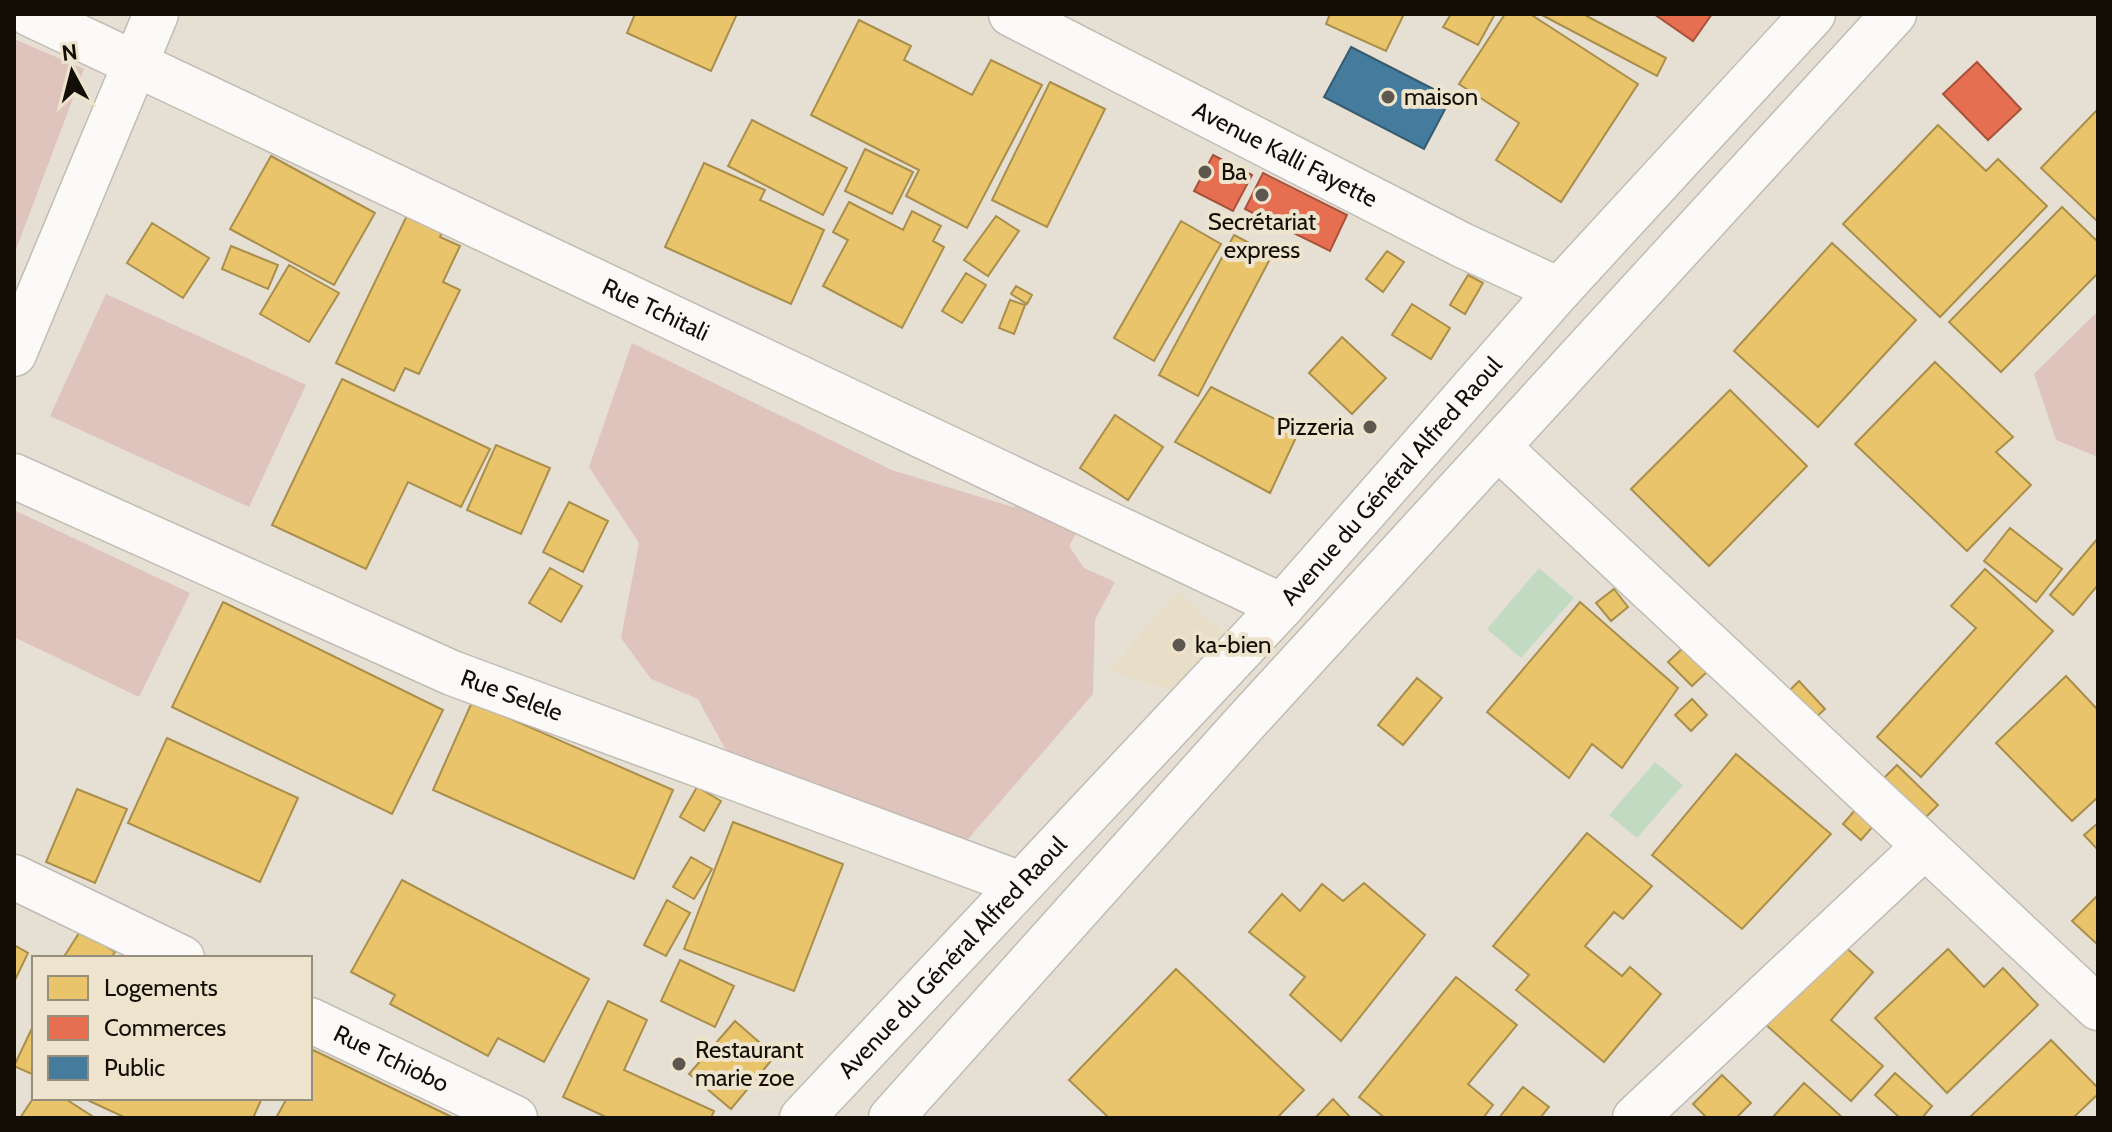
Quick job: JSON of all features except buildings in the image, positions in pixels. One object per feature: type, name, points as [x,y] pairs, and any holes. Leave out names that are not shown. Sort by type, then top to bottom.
[{"type":"street","name":"Rue Tchitali","points":[[30,14],[1282,606]]},
{"type":"street","points":[[14,354],[156,14]]},
{"type":"street","name":"Avenue Kalli Fayette","points":[[1011,14],[1462,245],[1559,290]]},
{"type":"street","name":"Avenue du Général Alfred Raoul","points":[[802,1118],[1282,606],[1559,290],[1813,14]]},
{"type":"street","points":[[891,1118],[1244,724],[1499,448],[1787,127],[1894,14]]},
{"type":"street","points":[[1499,448],[2098,1008]]},
{"type":"street","name":"Rue Selele","points":[[14,476],[452,673],[1021,884]]},
{"type":"street","points":[[1635,1118],[1924,847]]},
{"type":"street","points":[[14,877],[178,956]]},
{"type":"street","name":"Rue Tchiobo","points":[[312,1021],[515,1118]]},
{"type":"shaded area","points":[[14,39],[84,69],[14,255]]},
{"type":"shaded area","points":[[106,294],[306,385],[249,507],[50,416]]},
{"type":"shaded area","points":[[2098,311],[2098,457],[2056,440],[2034,374]]},
{"type":"shaded area","points":[[632,343],[892,470],[1013,507],[1026,504],[1078,530],[1069,546],[1084,568],[1115,582],[1095,620],[1093,694],[969,838],[945,843],[734,765],[698,699],[651,679],[621,638],[639,543],[589,467]]},
{"type":"shaded area","points":[[14,510],[190,593],[139,697],[14,637]]},
{"type":"shaded area","points":[[1539,568],[1574,598],[1521,658],[1487,629]]},
{"type":"shaded area","points":[[1178,592],[1228,636],[1182,693],[1108,671]]},
{"type":"shaded area","points":[[1655,762],[1683,785],[1637,838],[1609,815]]},
{"type":"place","name":"maison","points":[[1388,97]]},
{"type":"place","name":"Ba","points":[[1205,172]]},
{"type":"place","name":"Secrétariat express","points":[[1262,195]]},
{"type":"place","name":"Pizzeria","points":[[1370,427]]},
{"type":"place","name":"ka-bien","points":[[1179,645]]},
{"type":"place","name":"Restaurant marie zoe","points":[[679,1064]]}]
